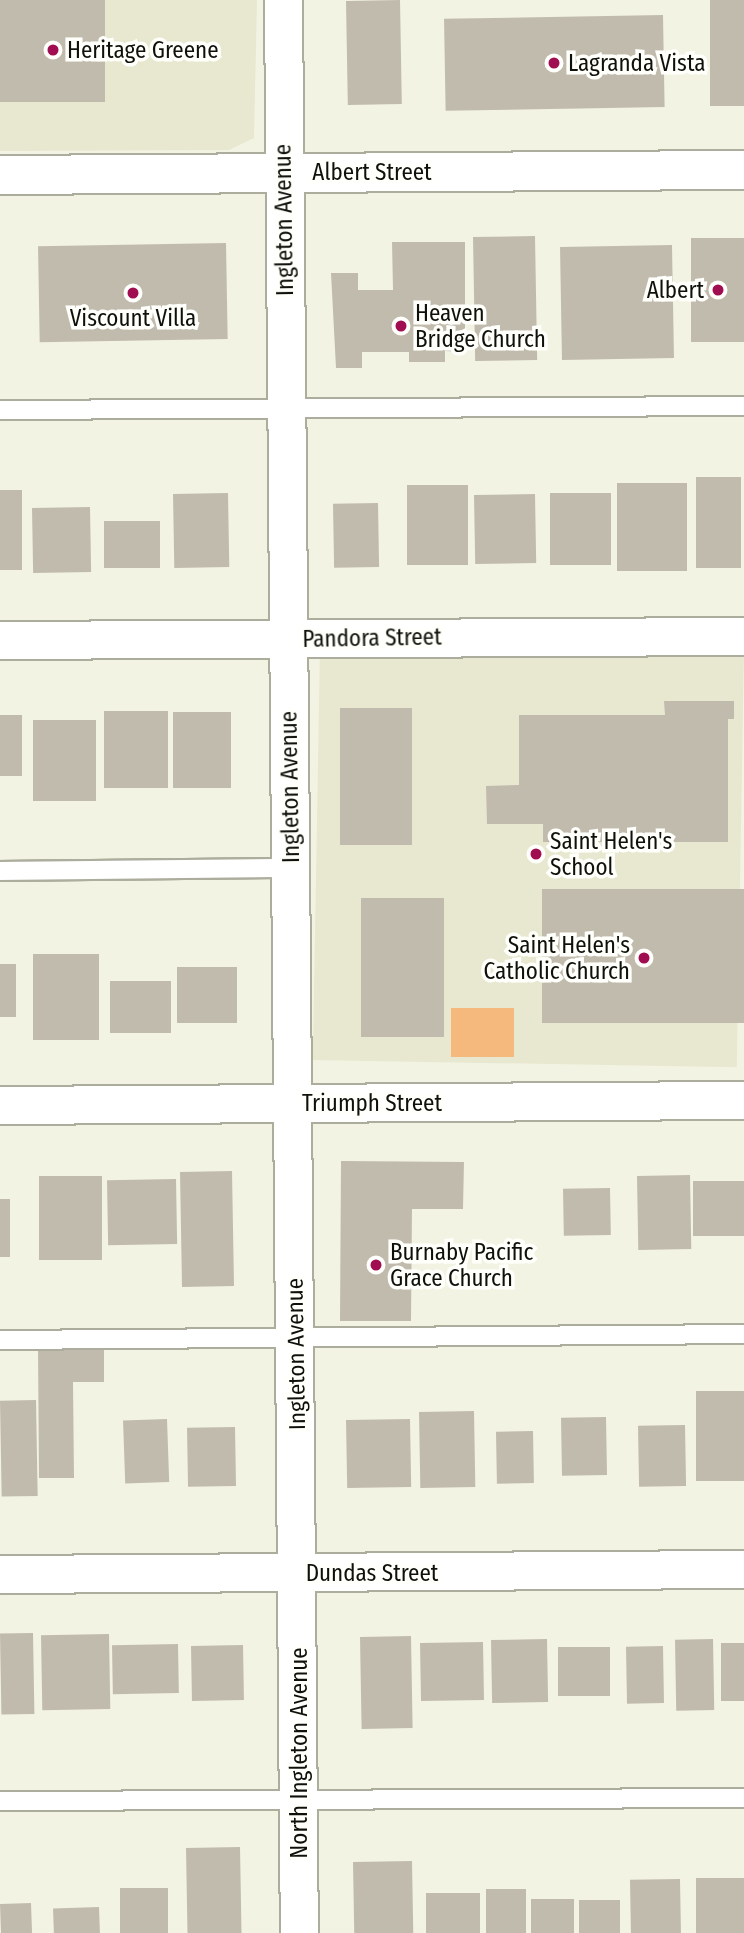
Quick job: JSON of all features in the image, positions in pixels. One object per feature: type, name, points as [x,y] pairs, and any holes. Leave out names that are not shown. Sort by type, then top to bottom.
[{"type":"street","name":"Ingleton Avenue","points":[[283,0],[299,1573]]},
{"type":"street","name":"Albert Street","points":[[0,175],[744,170]]},
{"type":"street","name":"Pandora Street","points":[[0,640],[744,636]]},
{"type":"street","name":"Triumph Street","points":[[0,1104],[744,1100]]},
{"type":"street","name":"Dundas Street","points":[[0,1574],[744,1569]]},
{"type":"street","name":"North Ingleton Avenue","points":[[299,1573],[299,1933]]},
{"type":"lane","points":[[0,410],[744,406]]},
{"type":"lane","points":[[0,871],[292,868]]},
{"type":"lane","points":[[0,1340],[744,1334]]},
{"type":"lane","points":[[0,1801],[744,1798]]},
{"type":"shaded area","points":[[0,0],[257,0],[254,138],[229,150],[0,151]]},
{"type":"shaded area","name":"Saint Helen's School","points":[[320,648],[744,655],[737,1067],[313,1060]]},
{"type":"shaded area","points":[[451,1008],[514,1008],[514,1057],[451,1057]]},
{"type":"building","name":"Heritage Greene","points":[[0,0],[105,0],[105,102],[0,102]]},
{"type":"building","points":[[400,0],[402,104],[348,105],[346,1]]},
{"type":"building","points":[[710,0],[744,0],[744,106],[710,106]]},
{"type":"building","name":"Lagranda Vista","points":[[663,15],[665,107],[446,111],[444,19]]},
{"type":"building","points":[[535,236],[537,360],[475,361],[473,237]]},
{"type":"building","name":"Albert","points":[[691,238],[744,238],[744,342],[691,342]]},
{"type":"building","name":"Heaven Bridge Church","points":[[392,242],[465,242],[465,352],[445,351],[445,362],[409,362],[409,352],[362,352],[362,368],[336,368],[331,273],[358,273],[358,290],[393,290]]},
{"type":"building","name":"Viscount Villa","points":[[226,243],[228,339],[40,342],[38,246]]},
{"type":"building","points":[[672,245],[674,358],[562,360],[560,247]]},
{"type":"building","points":[[696,477],[741,477],[741,568],[696,568]]},
{"type":"building","points":[[617,483],[687,483],[687,571],[617,571]]},
{"type":"building","points":[[407,485],[468,485],[468,565],[407,565]]},
{"type":"building","points":[[0,490],[22,490],[22,570],[0,570]]},
{"type":"building","points":[[228,493],[229,567],[174,568],[173,494]]},
{"type":"building","points":[[550,493],[611,493],[611,565],[550,565]]},
{"type":"building","points":[[535,494],[536,563],[475,564],[474,495]]},
{"type":"building","points":[[378,503],[379,567],[334,568],[333,504]]},
{"type":"building","points":[[90,507],[91,572],[33,573],[32,508]]},
{"type":"building","points":[[104,521],[160,521],[160,568],[104,568]]},
{"type":"building","points":[[664,701],[734,701],[734,719],[728,719],[728,842],[543,842],[543,824],[487,824],[486,786],[519,785],[519,715],[665,715]]},
{"type":"building","points":[[340,708],[412,708],[412,845],[340,845]]},
{"type":"building","points":[[104,711],[168,711],[168,788],[104,788]]},
{"type":"building","points":[[173,712],[231,712],[231,788],[173,788]]},
{"type":"building","points":[[0,715],[22,715],[22,776],[0,776]]},
{"type":"building","points":[[33,720],[96,720],[96,801],[33,801]]},
{"type":"building","name":"Saint Helen's Catholic Church","points":[[542,889],[744,889],[744,1023],[542,1023]]},
{"type":"building","points":[[361,898],[444,898],[444,1037],[361,1037]]},
{"type":"building","points":[[33,954],[99,954],[99,1040],[33,1040]]},
{"type":"building","points":[[0,964],[16,964],[16,1017],[0,1017]]},
{"type":"building","points":[[177,967],[237,967],[237,1023],[177,1023]]},
{"type":"building","points":[[110,981],[171,981],[171,1033],[110,1033]]},
{"type":"building","name":"Burnaby Pacific Grace Church","points":[[341,1161],[464,1162],[463,1209],[412,1209],[411,1321],[340,1321]]},
{"type":"building","points":[[232,1171],[234,1286],[182,1287],[180,1172]]},
{"type":"building","points":[[690,1175],[691,1249],[638,1250],[637,1176]]},
{"type":"building","points":[[39,1176],[102,1176],[102,1260],[39,1260]]},
{"type":"building","points":[[176,1179],[177,1244],[108,1245],[107,1180]]},
{"type":"building","points":[[693,1181],[744,1181],[744,1236],[693,1236]]},
{"type":"building","points":[[610,1188],[611,1235],[564,1236],[563,1189]]},
{"type":"building","points":[[0,1199],[10,1199],[10,1257],[0,1257]]},
{"type":"building","points":[[38,1348],[104,1348],[104,1382],[73,1382],[74,1478],[39,1478]]},
{"type":"building","points":[[696,1391],[744,1391],[744,1481],[696,1481]]},
{"type":"building","points":[[36,1400],[38,1496],[2,1497],[0,1401]]},
{"type":"building","points":[[474,1411],[475,1487],[420,1488],[419,1412]]},
{"type":"building","points":[[606,1417],[607,1475],[562,1476],[561,1418]]},
{"type":"building","points":[[167,1419],[169,1482],[125,1483],[123,1421]]},
{"type":"building","points":[[410,1419],[411,1487],[347,1488],[346,1420]]},
{"type":"building","points":[[685,1425],[686,1486],[639,1487],[638,1426]]},
{"type":"building","points":[[235,1427],[236,1486],[188,1487],[187,1428]]},
{"type":"building","points":[[533,1431],[534,1483],[497,1484],[496,1432]]},
{"type":"building","points":[[33,1633],[34,1714],[1,1715],[0,1634]]},
{"type":"building","points":[[109,1634],[110,1709],[42,1710],[41,1635]]},
{"type":"building","points":[[411,1636],[413,1728],[362,1729],[360,1637]]},
{"type":"building","points":[[547,1639],[548,1702],[492,1703],[491,1640]]},
{"type":"building","points":[[713,1639],[714,1710],[676,1711],[675,1640]]},
{"type":"building","points":[[483,1642],[484,1700],[421,1701],[420,1643]]},
{"type":"building","points":[[721,1643],[744,1643],[744,1701],[721,1701]]},
{"type":"building","points":[[178,1644],[179,1693],[113,1694],[112,1645]]},
{"type":"building","points":[[243,1645],[244,1700],[192,1701],[191,1646]]},
{"type":"building","points":[[663,1646],[664,1703],[627,1704],[626,1647]]},
{"type":"building","points":[[558,1647],[610,1647],[610,1696],[558,1696]]},
{"type":"building","points":[[240,1847],[242,1933],[187,1933],[186,1848]]},
{"type":"building","points":[[412,1861],[413,1933],[354,1933],[353,1862]]},
{"type":"building","points":[[696,1878],[744,1878],[744,1933],[696,1933]]},
{"type":"building","points":[[680,1879],[681,1933],[631,1933],[630,1880]]},
{"type":"building","points":[[120,1888],[168,1888],[168,1933],[120,1933]]},
{"type":"building","points":[[486,1889],[526,1889],[526,1933],[486,1933]]},
{"type":"building","points":[[426,1893],[480,1893],[480,1933],[426,1933]]},
{"type":"building","points":[[531,1899],[574,1899],[574,1933],[531,1933]]},
{"type":"building","points":[[579,1900],[620,1900],[620,1933],[579,1933]]},
{"type":"building","points":[[31,1903],[32,1933],[1,1933],[0,1904]]},
{"type":"building","points":[[99,1907],[100,1933],[54,1933],[53,1909]]},
{"type":"place","name":"Heritage Greene","points":[[53,50]]},
{"type":"place","name":"Lagranda Vista","points":[[554,63]]},
{"type":"place","name":"Albert","points":[[718,290]]},
{"type":"place","name":"Viscount Villa","points":[[133,293]]},
{"type":"place","name":"Heaven Bridge Church","points":[[401,326]]},
{"type":"place","name":"Saint Helen's School","points":[[536,854]]},
{"type":"place","name":"Saint Helen's Catholic Church","points":[[644,958]]},
{"type":"place","name":"Burnaby Pacific Grace Church","points":[[376,1265]]}]
